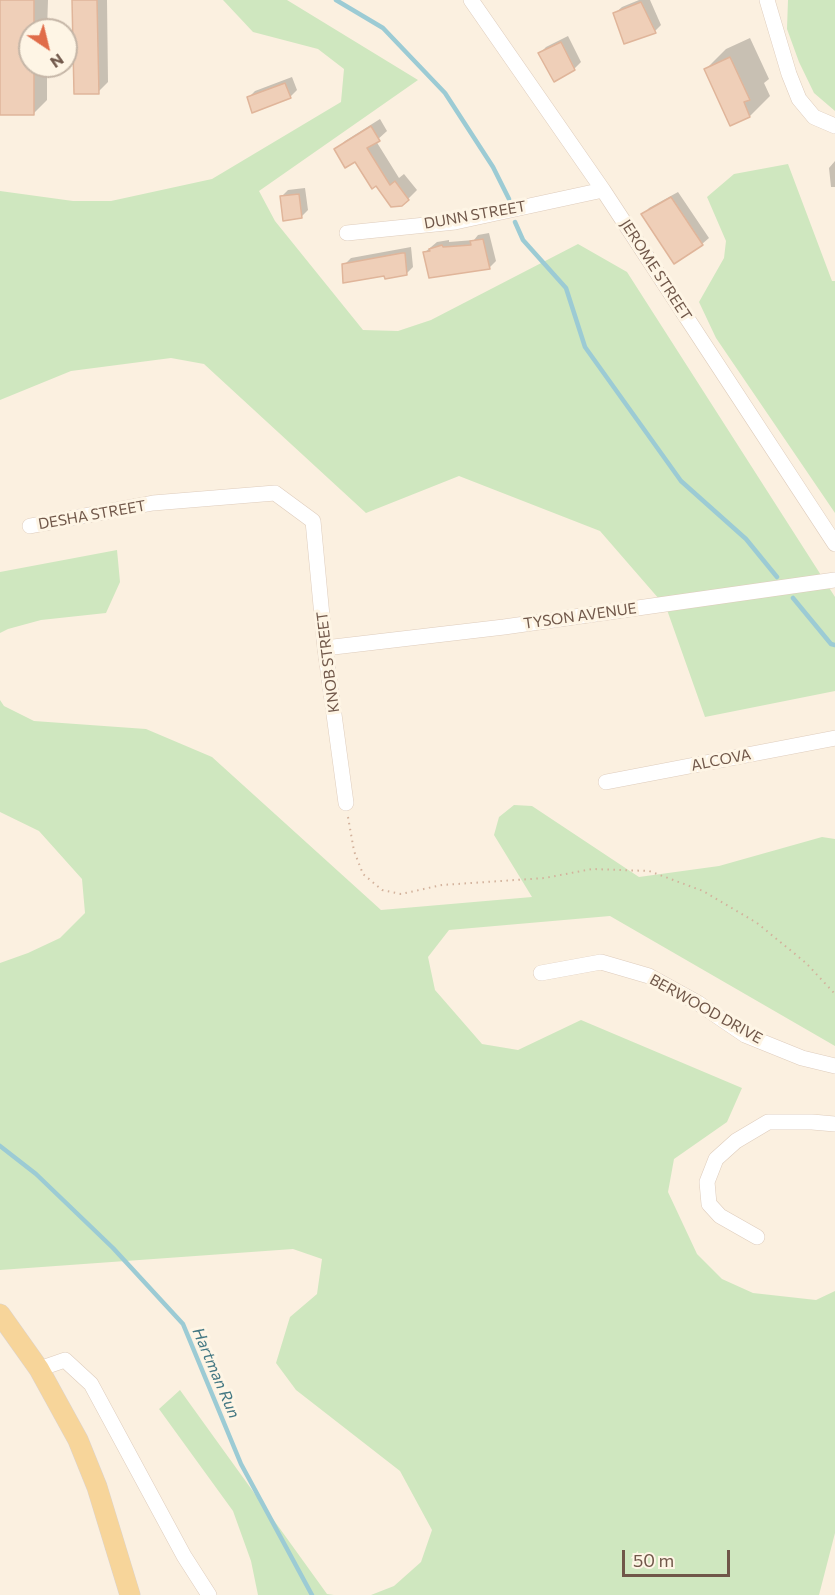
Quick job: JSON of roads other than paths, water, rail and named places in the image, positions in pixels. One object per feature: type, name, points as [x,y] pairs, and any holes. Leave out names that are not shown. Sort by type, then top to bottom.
[{"type":"main road","points":[[0,1314],[39,1369],[78,1440],[97,1487],[130,1595]]},
{"type":"street","name":"JEROME STREET","points":[[471,0],[603,190],[835,544]]},
{"type":"street","points":[[767,0],[789,74],[799,99],[814,117],[835,126]]},
{"type":"street","name":"DUNN STREET","points":[[346,233],[455,222],[603,190]]},
{"type":"street","name":"DESHA STREET","points":[[30,526],[153,504],[275,493],[313,521]]},
{"type":"street","name":"KNOB STREET","points":[[313,521],[325,648],[346,803]]},
{"type":"street","name":"TYSON AVENUE","points":[[325,648],[504,627],[835,580]]},
{"type":"street","name":"ALCOVA","points":[[606,782],[835,738]]},
{"type":"street","name":"BERWOOD DRIVE","points":[[541,973],[601,963],[649,976],[698,1003],[745,1035],[802,1058],[835,1066]]},
{"type":"street","points":[[757,1237],[720,1216],[709,1204],[707,1182],[716,1159],[736,1141],[768,1122],[835,1124]]},
{"type":"street","points":[[39,1369],[65,1360],[91,1384],[173,1537],[208,1595]]},
{"type":"waterway","points":[[336,0],[383,28],[445,93],[493,167],[509,199]]},
{"type":"waterway","points":[[515,222],[523,240],[566,288],[585,347],[681,481],[746,539],[777,577]]},
{"type":"waterway","points":[[793,598],[831,644],[835,645]]},
{"type":"waterway","name":"Hartman Run","points":[[0,1146],[36,1174],[113,1248],[183,1324],[241,1464],[312,1595]]}]
